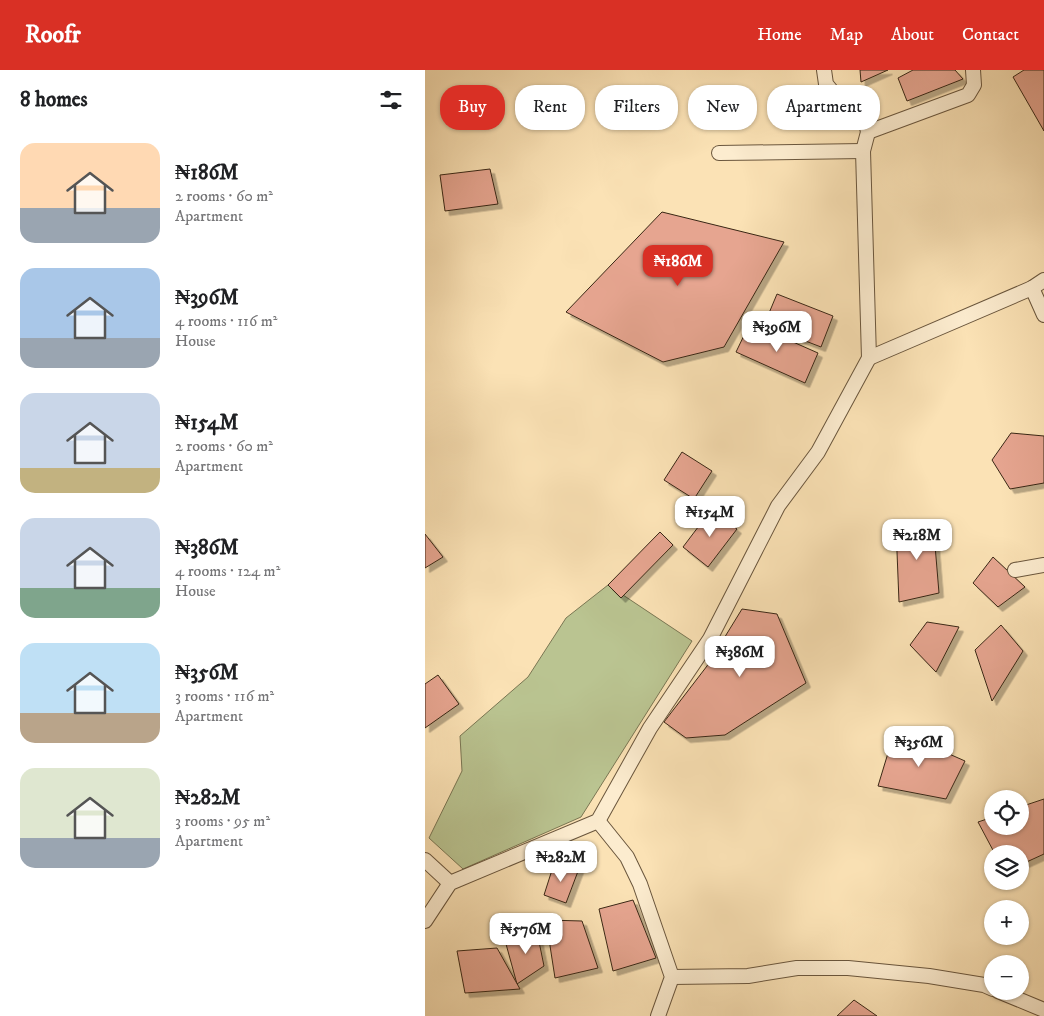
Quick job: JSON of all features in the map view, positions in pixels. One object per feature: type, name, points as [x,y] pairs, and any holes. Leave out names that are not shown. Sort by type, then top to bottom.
[{"type":"street","points":[[425,921],[450,883],[598,820],[650,728],[710,639],[779,506],[818,452],[869,358],[863,151],[868,132],[865,119],[835,95],[826,84],[824,70]]},
{"type":"street","points":[[868,132],[968,95],[974,85],[973,70]]},
{"type":"street","points":[[719,152],[863,151]]},
{"type":"street","points":[[869,358],[1038,284],[1044,315]]},
{"type":"street","points":[[1015,570],[1044,565]]},
{"type":"street","points":[[598,820],[627,857],[640,884],[672,977],[658,1016]]},
{"type":"street","points":[[425,860],[450,883]]},
{"type":"street","points":[[672,977],[748,976],[797,968],[849,968],[929,976],[984,985]]},
{"type":"street","points":[[1020,1000],[1044,1010]]},
{"type":"green space","points":[[608,585],[692,641],[581,817],[463,869],[429,838],[462,771],[460,736],[528,677],[566,618]]},
{"type":"building","points":[[860,70],[888,70],[861,82]]},
{"type":"building","points":[[913,70],[955,70],[963,79],[907,101],[898,78]]},
{"type":"building","points":[[1024,70],[1044,70],[1044,131],[1013,77]]},
{"type":"building","points":[[490,169],[498,204],[445,211],[440,175]]},
{"type":"building","points":[[662,212],[784,242],[724,347],[663,362],[566,312]]},
{"type":"building","points":[[777,294],[833,316],[821,347],[764,325]]},
{"type":"building","points":[[750,323],[818,353],[805,383],[736,352]]},
{"type":"building","points":[[1011,433],[1044,436],[1044,483],[1010,489],[992,460]]},
{"type":"building","points":[[682,452],[712,471],[694,499],[664,480]]},
{"type":"building","points":[[711,510],[737,529],[708,567],[683,547]]},
{"type":"building","points":[[933,521],[939,593],[899,602],[896,527]]},
{"type":"building","points":[[660,532],[673,545],[621,598],[608,585]]},
{"type":"building","points":[[425,534],[443,557],[425,568]]},
{"type":"building","points":[[993,557],[1025,587],[998,607],[973,583]]},
{"type":"building","points":[[742,609],[777,614],[806,683],[725,735],[686,738],[664,722],[707,666]]},
{"type":"building","points":[[927,622],[959,627],[936,672],[910,645]]},
{"type":"building","points":[[1001,625],[1023,651],[992,701],[975,650]]},
{"type":"building","points":[[438,675],[459,704],[425,728],[425,684]]},
{"type":"building","points":[[895,730],[965,761],[946,799],[878,786]]},
{"type":"building","points":[[1044,799],[1044,854],[1029,861],[1029,845],[990,845],[985,835],[1029,835],[1029,804]]},
{"type":"building","points":[[984,820],[984,833],[978,822]]},
{"type":"building","points":[[580,866],[566,903],[544,895],[552,870]]},
{"type":"building","points":[[633,900],[656,958],[613,971],[599,909]]},
{"type":"building","points":[[546,920],[582,921],[598,968],[555,978]]},
{"type":"building","points":[[536,927],[544,966],[517,984],[506,944]]},
{"type":"building","points":[[497,948],[520,989],[465,993],[457,951]]},
{"type":"building","points":[[854,1000],[877,1016],[837,1016]]}]
